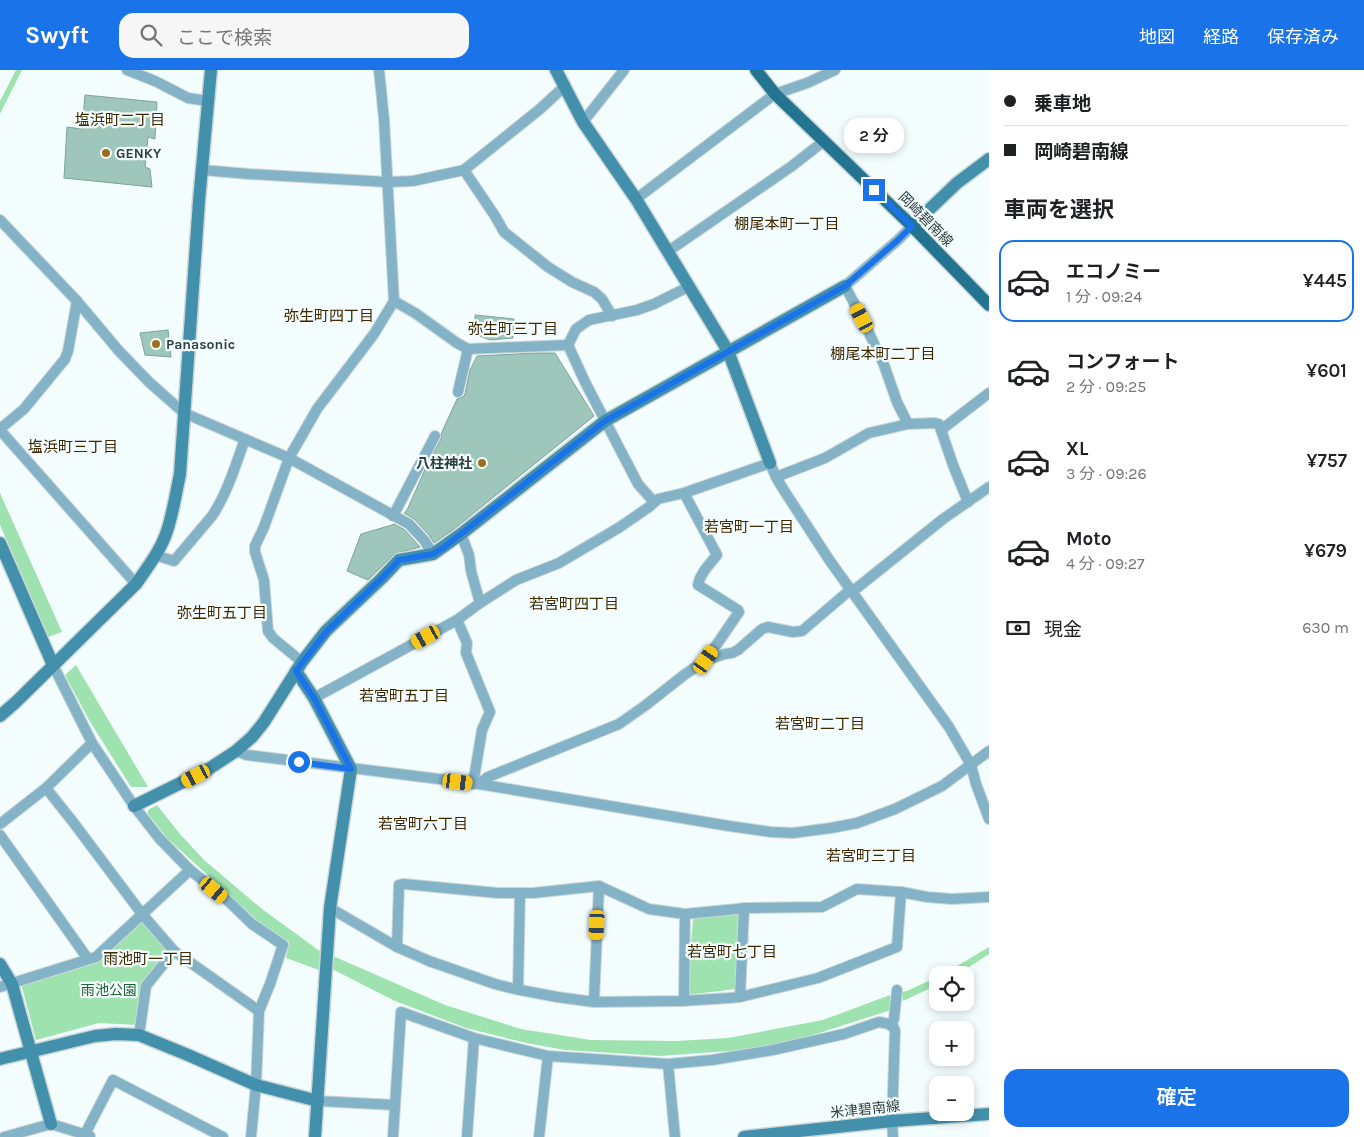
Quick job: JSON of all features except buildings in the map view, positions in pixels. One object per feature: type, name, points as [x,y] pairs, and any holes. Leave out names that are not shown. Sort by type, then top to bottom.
[{"type":"main road","name":"岡崎碧南線","points":[[756,70],[775,94],[912,226],[989,305]]},
{"type":"street","points":[[127,70],[155,81],[188,98],[208,101]]},
{"type":"street","points":[[0,716],[136,584],[167,532],[180,474],[211,70]]},
{"type":"street","points":[[315,1137],[330,908],[351,769],[299,667],[268,631],[264,580],[255,552],[255,546],[289,458],[317,409],[374,334],[394,301],[384,119],[379,70]]},
{"type":"street","points":[[556,70],[583,122],[636,199],[728,351],[776,477],[851,591],[949,727],[971,765],[989,819]]},
{"type":"street","points":[[583,122],[624,70]]},
{"type":"street","points":[[636,199],[775,94],[835,70]]},
{"type":"street","points":[[202,170],[387,182],[412,181],[464,170],[540,109],[565,86]]},
{"type":"street","points":[[667,252],[824,142]]},
{"type":"street","points":[[134,806],[207,770],[236,751],[252,737],[264,722],[299,667],[326,632],[399,560],[433,554],[462,534],[605,421],[845,286],[898,240],[957,183],[989,159]]},
{"type":"street","points":[[464,170],[504,232],[548,267],[572,282],[594,292],[602,299],[612,316]]},
{"type":"street","points":[[0,220],[77,301],[118,351],[184,413],[289,458],[408,524],[424,540],[433,554]]},
{"type":"street","points":[[845,286],[884,366],[897,402],[908,424]]},
{"type":"street","points":[[568,345],[578,326],[589,320],[637,310],[654,304],[688,287]]},
{"type":"street","points":[[77,301],[68,352],[65,359],[24,409],[0,429],[136,584]]},
{"type":"street","points":[[394,301],[468,349],[568,345]]},
{"type":"street","points":[[568,345],[638,484],[654,502]]},
{"type":"street","points":[[458,392],[468,349]]},
{"type":"street","points":[[941,430],[989,393]]},
{"type":"street","points":[[776,477],[825,458],[868,434],[908,424],[935,423],[939,424],[952,465],[968,502]]},
{"type":"street","points":[[393,516],[436,436]]},
{"type":"street","points":[[155,555],[174,561],[212,516],[232,474],[245,439]]},
{"type":"street","points":[[314,698],[457,620],[480,602],[516,580],[559,564],[620,527],[658,499],[770,463]]},
{"type":"street","points":[[476,784],[488,777],[619,724],[706,660],[738,650],[762,629],[768,627],[793,632],[802,631],[936,525],[989,487]]},
{"type":"street","points":[[684,492],[718,555],[702,574],[698,585],[739,612],[706,660]]},
{"type":"street","points":[[462,534],[480,602]]},
{"type":"street","points":[[0,543],[53,664],[92,744],[134,806],[159,838],[190,870],[226,899],[252,924],[283,945],[259,1011],[256,1085],[251,1137]]},
{"type":"street","points":[[457,620],[467,643],[466,653],[490,712],[482,730],[476,784]]},
{"type":"street","points":[[0,824],[46,788],[92,744]]},
{"type":"street","points":[[236,751],[247,756],[534,792],[728,826],[793,833],[856,823],[895,809],[942,786],[989,752]]},
{"type":"street","points":[[46,788],[142,914],[174,951],[259,1011]]},
{"type":"street","points":[[0,834],[88,959]]},
{"type":"street","points":[[6,985],[96,957],[190,870]]},
{"type":"street","points":[[397,947],[399,885],[404,884],[498,893],[533,893],[599,886],[649,909],[685,914],[744,908],[822,907],[857,889],[901,892],[927,898],[989,897]]},
{"type":"street","points":[[594,1002],[599,886]]},
{"type":"street","points":[[330,908],[397,947],[439,965],[495,984],[557,997],[594,1002],[684,1000],[740,997],[818,978],[897,947],[901,892]]},
{"type":"street","points":[[518,989],[520,893]]},
{"type":"street","points":[[740,997],[744,908]]},
{"type":"street","points":[[684,1000],[685,914]]},
{"type":"street","points":[[139,1035],[146,986],[174,951]]},
{"type":"street","points":[[0,964],[30,1051],[51,1124]]},
{"type":"street","points":[[891,1025],[894,1019],[897,990]]},
{"type":"street","points":[[393,1137],[401,1012],[474,1038],[548,1056],[668,1064],[712,1060],[773,1050],[844,1034],[878,1022],[891,1025],[895,1032],[892,1121],[894,1137]]},
{"type":"street","points":[[0,1058],[95,1036],[116,1034],[139,1035],[188,1054],[256,1085],[318,1101],[395,1105]]},
{"type":"street","points":[[467,1137],[474,1038]]},
{"type":"street","points":[[538,1137],[548,1056]]},
{"type":"street","points":[[668,1064],[675,1137]]},
{"type":"street","points":[[4,1137],[51,1124],[88,1136],[113,1080],[223,1137]]},
{"type":"street","name":"米津碧南線","points":[[744,1137],[892,1121],[989,1114]]},
{"type":"green space","points":[[16,70],[22,70],[0,114],[0,101]]},
{"type":"green space","points":[[0,493],[62,632],[48,637],[0,525]]},
{"type":"green space","points":[[76,665],[148,787],[131,787],[89,720],[65,675]]},
{"type":"green space","points":[[157,805],[204,860],[262,909],[321,952],[319,970],[286,958],[289,942],[259,922],[167,838],[148,814],[148,810]]},
{"type":"green space","points":[[738,912],[736,989],[687,995],[693,918]]},
{"type":"green space","name":"雨池公園","points":[[142,918],[170,951],[143,982],[137,1025],[99,1023],[36,1040],[20,980],[97,960]]},
{"type":"green space","points":[[989,947],[989,954],[971,966],[957,966]]},
{"type":"green space","points":[[333,956],[445,1005],[521,1029],[591,1040],[676,1041],[728,1038],[823,1020],[890,995],[891,1010],[813,1035],[756,1049],[660,1056],[565,1050],[526,1043],[466,1028],[395,1001],[332,969]]},
{"type":"green space","points":[[929,981],[929,989],[903,1001],[901,992]]},
{"type":"place","name":"GENKY","points":[[106,153]]},
{"type":"place","name":"Panasonic","points":[[156,344]]},
{"type":"place","name":"八柱神社","points":[[482,463]]},
{"type":"district","name":"塩浜町二丁目","points":[[120,120]]},
{"type":"district","name":"棚尾本町一丁目","points":[[787,224]]},
{"type":"district","name":"弥生町四丁目","points":[[329,316]]},
{"type":"district","name":"弥生町三丁目","points":[[513,329]]},
{"type":"district","name":"棚尾本町二丁目","points":[[883,354]]},
{"type":"district","name":"塩浜町三丁目","points":[[73,447]]},
{"type":"district","name":"若宮町一丁目","points":[[749,527]]},
{"type":"district","name":"若宮町四丁目","points":[[574,604]]},
{"type":"district","name":"弥生町五丁目","points":[[222,613]]},
{"type":"district","name":"若宮町五丁目","points":[[404,696]]},
{"type":"district","name":"若宮町二丁目","points":[[820,724]]},
{"type":"district","name":"若宮町六丁目","points":[[423,824]]},
{"type":"district","name":"若宮町三丁目","points":[[871,856]]},
{"type":"district","name":"若宮町七丁目","points":[[732,952]]},
{"type":"district","name":"雨池町一丁目","points":[[148,959]]},
{"type":"route","points":[[299,762],[351,769],[314,698],[296,671],[326,632],[349,609],[399,560],[433,554],[443,548],[605,421],[845,286],[912,226],[874,190]]}]
